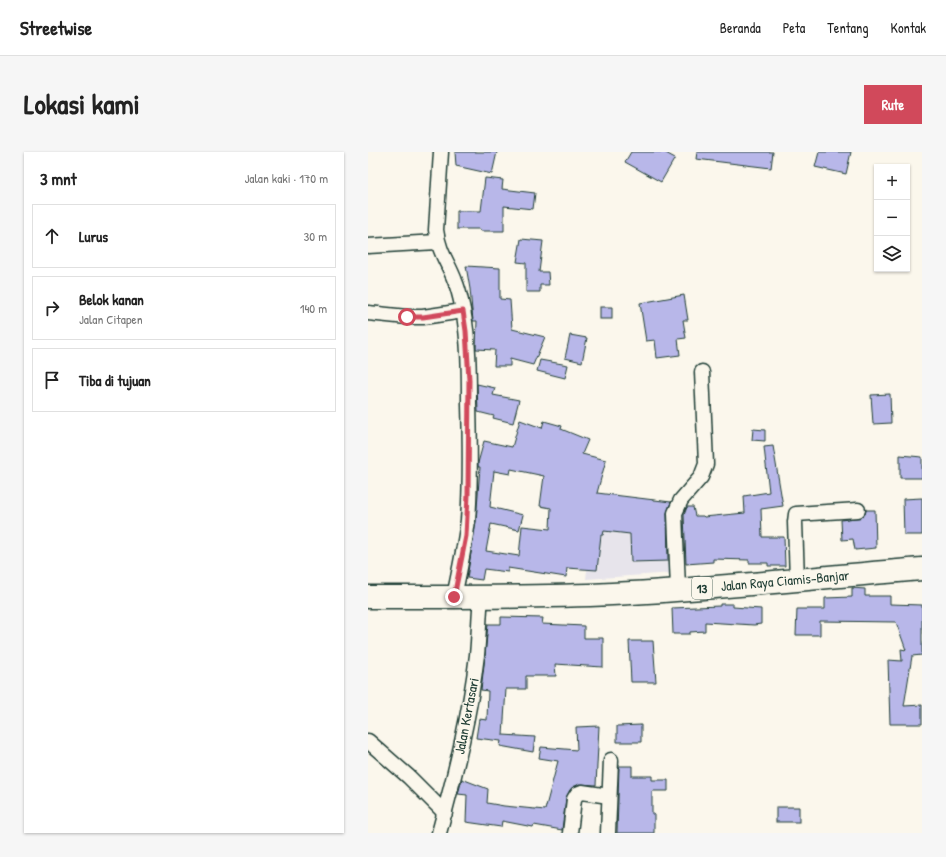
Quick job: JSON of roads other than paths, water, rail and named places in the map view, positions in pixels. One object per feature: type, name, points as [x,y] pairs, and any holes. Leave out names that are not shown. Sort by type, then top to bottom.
[{"type":"highway","name":"Jalan Raya Ciamis-Banjar","points":[[481,597],[544,597],[678,589],[797,580],[922,568]]},
{"type":"highway","name":"13","points":[[368,597],[481,597]]},
{"type":"street","points":[[441,152],[436,223],[437,242],[455,280],[463,311],[466,331],[469,380],[468,495],[466,536],[454,597]]},
{"type":"street","points":[[368,246],[437,242]]},
{"type":"street","points":[[368,313],[423,317],[463,311]]},
{"type":"street","points":[[678,589],[675,512],[681,500],[701,477],[706,464],[702,372]]},
{"type":"street","points":[[797,580],[796,514],[858,510]]},
{"type":"street","name":"Jalan Kertasari","points":[[439,833],[462,743],[470,700],[477,654],[481,597]]},
{"type":"street","points":[[368,741],[409,777],[445,812]]},
{"type":"street","points":[[608,833],[611,760]]},
{"type":"street","points":[[570,833],[574,799],[577,794],[582,792],[609,796]]}]
